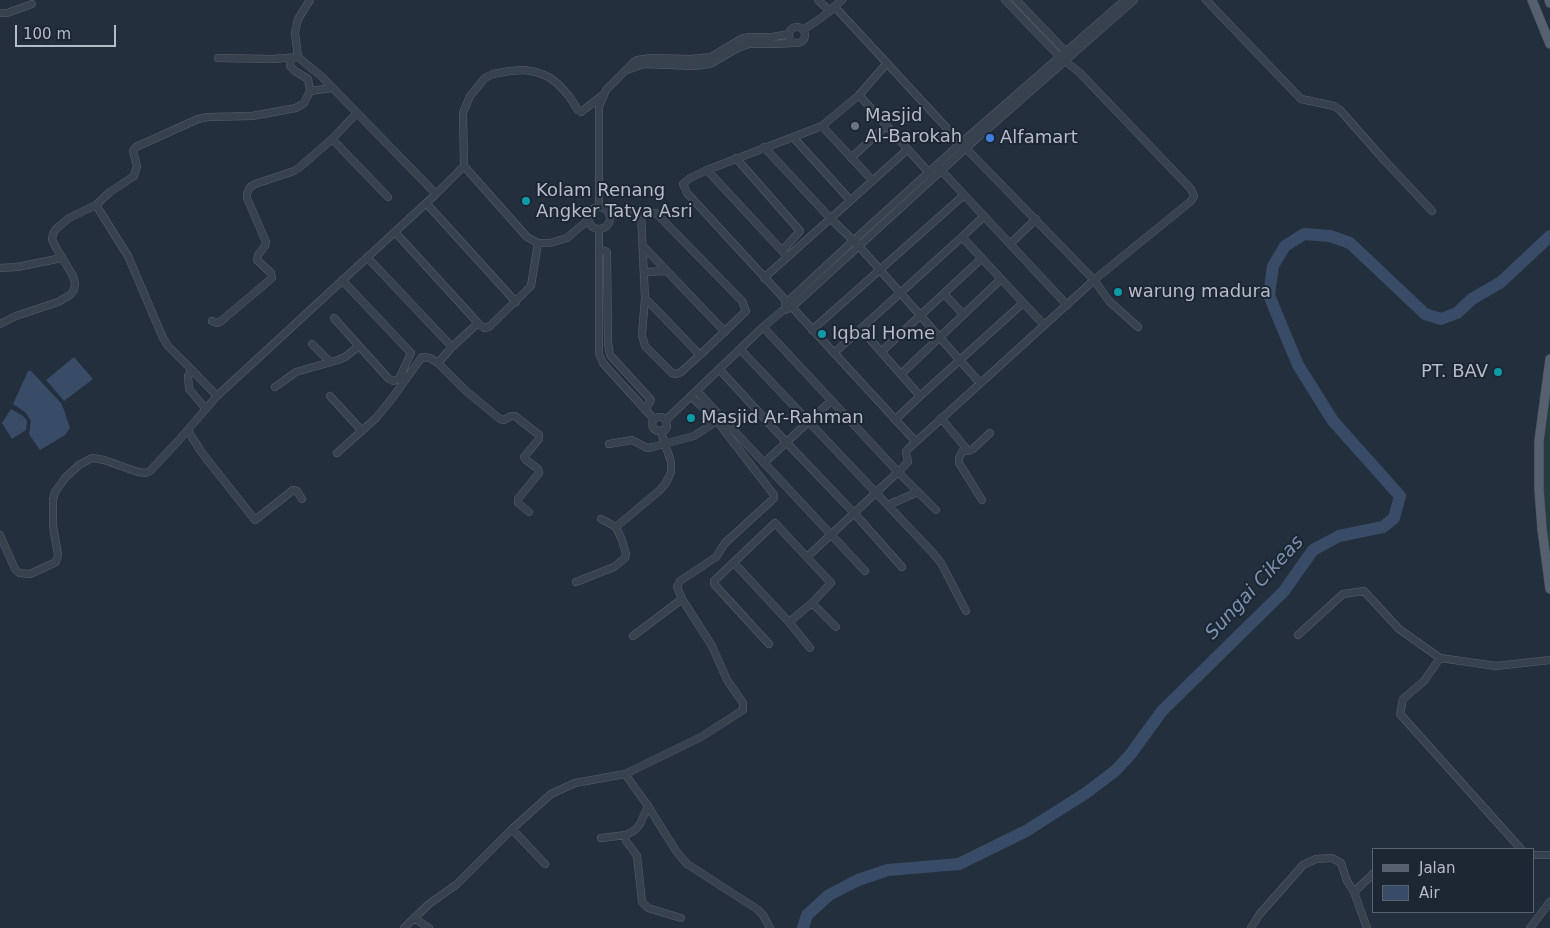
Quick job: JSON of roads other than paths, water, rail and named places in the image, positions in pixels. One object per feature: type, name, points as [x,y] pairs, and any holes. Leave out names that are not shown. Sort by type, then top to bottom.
[{"type":"main road","points":[[1532,0],[1550,44]]},
{"type":"main road","points":[[1550,359],[1539,441],[1539,489],[1550,589]]},
{"type":"street","points":[[0,324],[16,316],[58,302],[70,295],[74,290],[73,276],[52,239],[56,229],[69,218],[96,205],[134,176],[136,166],[133,151],[136,147],[198,119],[218,116],[252,116],[296,108],[304,103],[310,91],[308,79],[290,66],[294,57],[295,33],[298,19],[310,0]]},
{"type":"street","points":[[818,0],[832,9],[887,63],[964,146],[1094,280],[1110,301],[1138,327]]},
{"type":"street","points":[[803,30],[842,0]]},
{"type":"street","points":[[1005,0],[1065,56]]},
{"type":"street","points":[[807,558],[908,462],[907,450],[941,418],[1094,280],[1191,201],[1194,196],[1191,189],[1080,73],[1016,0]]},
{"type":"street","points":[[666,420],[740,348],[1125,0]]},
{"type":"street","points":[[1065,56],[1133,0]]},
{"type":"street","points":[[1206,0],[1301,99],[1334,106],[1340,110],[1432,211]]},
{"type":"street","points":[[1,14],[34,1]]},
{"type":"street","points":[[599,207],[599,107],[611,84],[637,60],[711,57],[741,39],[788,34],[796,27],[803,30]]},
{"type":"street","points":[[627,70],[651,64],[693,66],[710,64],[749,44],[800,43],[805,34],[803,30]]},
{"type":"street","points":[[788,34],[793,43]]},
{"type":"street","points":[[218,58],[294,57],[321,76],[436,194]]},
{"type":"street","points":[[887,63],[859,95],[822,126],[706,170],[683,184],[764,278],[916,442]]},
{"type":"street","points":[[588,220],[567,238],[550,243],[538,243],[526,237],[464,166],[463,113],[470,96],[486,78],[493,74],[510,70],[536,72],[548,77],[558,84],[569,96],[580,112],[583,112],[604,95]]},
{"type":"street","points":[[310,91],[332,88]]},
{"type":"street","points":[[859,95],[931,175]]},
{"type":"street","points":[[212,321],[220,322],[272,278],[271,274],[258,260],[258,255],[266,242],[247,198],[247,192],[250,187],[294,171],[332,139],[357,113]]},
{"type":"street","points":[[822,126],[872,180]]},
{"type":"street","points":[[851,158],[887,126]]},
{"type":"street","points":[[793,137],[850,200]]},
{"type":"street","points":[[332,139],[388,197]]},
{"type":"street","points":[[764,148],[856,243],[980,383]]},
{"type":"street","points":[[785,253],[830,218],[908,149]]},
{"type":"street","points":[[736,158],[800,231],[764,278]]},
{"type":"street","points":[[0,535],[15,569],[19,573],[30,574],[56,562],[58,555],[53,526],[53,500],[55,492],[65,478],[79,465],[92,458],[104,460],[138,472],[146,473],[154,468],[217,396],[464,166]]},
{"type":"street","points":[[940,168],[1066,305]]},
{"type":"street","points":[[706,170],[785,253]]},
{"type":"street","points":[[812,330],[964,195]]},
{"type":"street","points":[[426,203],[516,302]]},
{"type":"street","points":[[96,205],[128,256],[168,346],[217,396]]},
{"type":"street","points":[[599,207],[607,210],[610,218],[607,226],[599,229],[591,226],[588,220],[591,210],[599,207]]},
{"type":"street","points":[[609,214],[641,213],[656,213],[742,301],[746,311],[700,355],[681,372],[676,374],[672,374],[645,346],[642,335],[645,298],[641,213]]},
{"type":"street","points":[[834,353],[984,216]]},
{"type":"street","points":[[1010,244],[1036,219]]},
{"type":"street","points":[[599,229],[599,354],[603,363],[654,419]]},
{"type":"street","points":[[395,232],[484,328],[490,327],[516,302],[532,283],[538,243]]},
{"type":"street","points":[[962,236],[1044,325]]},
{"type":"street","points":[[643,246],[725,332]]},
{"type":"street","points":[[599,249],[607,252],[609,352],[650,400],[645,410]]},
{"type":"street","points":[[0,268],[17,267],[62,258]]},
{"type":"street","points":[[367,258],[452,347]]},
{"type":"street","points":[[881,352],[982,258]]},
{"type":"street","points":[[644,272],[666,271]]},
{"type":"street","points":[[900,374],[1001,279]]},
{"type":"street","points":[[334,318],[389,379],[393,381],[399,379],[411,354],[342,280]]},
{"type":"street","points":[[599,287],[608,287]]},
{"type":"street","points":[[944,294],[963,314]]},
{"type":"street","points":[[645,298],[700,355]]},
{"type":"street","points":[[895,420],[1023,303]]},
{"type":"street","points":[[598,322],[608,321]]},
{"type":"street","points":[[438,363],[478,323]]},
{"type":"street","points":[[763,327],[898,472],[936,510]]},
{"type":"street","points":[[861,329],[920,396]]},
{"type":"street","points":[[312,344],[330,362]]},
{"type":"street","points":[[275,387],[296,372],[345,357],[358,346]]},
{"type":"street","points":[[740,348],[941,562],[966,611]]},
{"type":"street","points":[[337,453],[362,432],[390,401],[420,358],[426,357],[438,363],[466,391],[500,419],[504,420],[511,416],[516,416],[539,435],[539,439],[524,457],[540,472],[517,501],[528,512]]},
{"type":"street","points":[[610,371],[618,364]]},
{"type":"street","points":[[191,369],[188,376],[189,389],[206,409]]},
{"type":"street","points":[[719,369],[902,567]]},
{"type":"street","points":[[404,928],[429,904],[457,884],[512,829],[551,794],[588,780],[625,774],[701,737],[741,712],[744,708],[727,680],[712,646],[682,599],[677,587],[680,581],[716,557],[725,543],[774,498],[768,487],[694,393]]},
{"type":"street","points":[[694,393],[764,463],[865,571]]},
{"type":"street","points":[[330,396],[362,432]]},
{"type":"street","points":[[764,463],[831,401]]},
{"type":"street","points":[[654,419],[662,417],[666,420]]},
{"type":"street","points":[[941,418],[965,447],[965,450]]},
{"type":"street","points":[[654,419],[652,423],[653,428],[661,432]]},
{"type":"street","points":[[661,432],[667,427],[666,420]]},
{"type":"street","points":[[609,444],[632,440],[647,448],[665,445],[694,436],[717,421]]},
{"type":"street","points":[[188,431],[255,520],[294,489],[302,499]]},
{"type":"street","points":[[616,527],[666,483],[671,472],[671,462],[661,432]]},
{"type":"street","points":[[965,450],[973,449],[990,433]]},
{"type":"street","points":[[965,450],[959,458],[959,463],[982,500]]},
{"type":"street","points":[[888,505],[918,492]]},
{"type":"street","points":[[576,582],[614,567],[625,558],[624,545],[616,527],[601,518]]},
{"type":"street","points":[[769,644],[714,584],[714,581],[734,564],[773,520],[831,583],[812,603],[789,622]]},
{"type":"street","points":[[734,564],[789,622],[810,648]]},
{"type":"street","points":[[1298,635],[1343,594],[1364,591],[1399,629],[1440,658],[1496,666],[1550,660]]},
{"type":"street","points":[[633,636],[682,599]]},
{"type":"street","points":[[812,603],[836,627]]},
{"type":"street","points":[[1440,658],[1424,681],[1403,699],[1400,714],[1520,848]]},
{"type":"street","points":[[625,774],[648,806],[676,851],[687,864],[757,909],[763,915],[770,928]]},
{"type":"street","points":[[600,838],[626,835],[634,830],[640,824],[648,806]]},
{"type":"street","points":[[512,829],[545,864]]},
{"type":"street","points":[[626,835],[626,841],[637,856],[642,902],[648,908],[681,918]]},
{"type":"street","points":[[1535,855],[1550,854]]},
{"type":"street","points":[[1251,928],[1255,920],[1295,873],[1309,861],[1332,858],[1341,863],[1367,928]]},
{"type":"street","points":[[1354,892],[1372,875]]},
{"type":"street","points":[[1530,928],[1550,902]]},
{"type":"street","points":[[414,918],[429,928]]},
{"type":"water","points":[[74,357],[93,379],[64,401],[46,380]]},
{"type":"water","points":[[28,371],[31,371],[61,403],[70,428],[65,435],[40,450],[29,434],[31,421],[26,413],[13,404]]},
{"type":"water","points":[[11,409],[23,416],[27,421],[26,430],[12,439],[2,423]]},
{"type":"waterway","name":"Sungai Cikeas","points":[[803,928],[807,915],[829,895],[858,880],[888,870],[959,864],[1026,831],[1086,793],[1115,771],[1130,755],[1162,711],[1284,591],[1313,550],[1339,536],[1383,527],[1394,518],[1400,496],[1333,421],[1298,365],[1269,295],[1273,266],[1285,246],[1304,234],[1330,236],[1350,243],[1425,314],[1441,319],[1457,313],[1472,299],[1501,282],[1550,236]]},
{"type":"place","name":"Masjid Al-Barokah","points":[[855,126]]},
{"type":"place","name":"Alfamart","points":[[990,138]]},
{"type":"place","name":"Kolam Renang Angker Tatya Asri","points":[[526,201]]},
{"type":"place","name":"warung madura","points":[[1118,292]]},
{"type":"place","name":"Iqbal Home","points":[[822,334]]},
{"type":"place","name":"PT. BAV","points":[[1498,372]]},
{"type":"place","name":"Masjid Ar-Rahman","points":[[691,418]]}]
